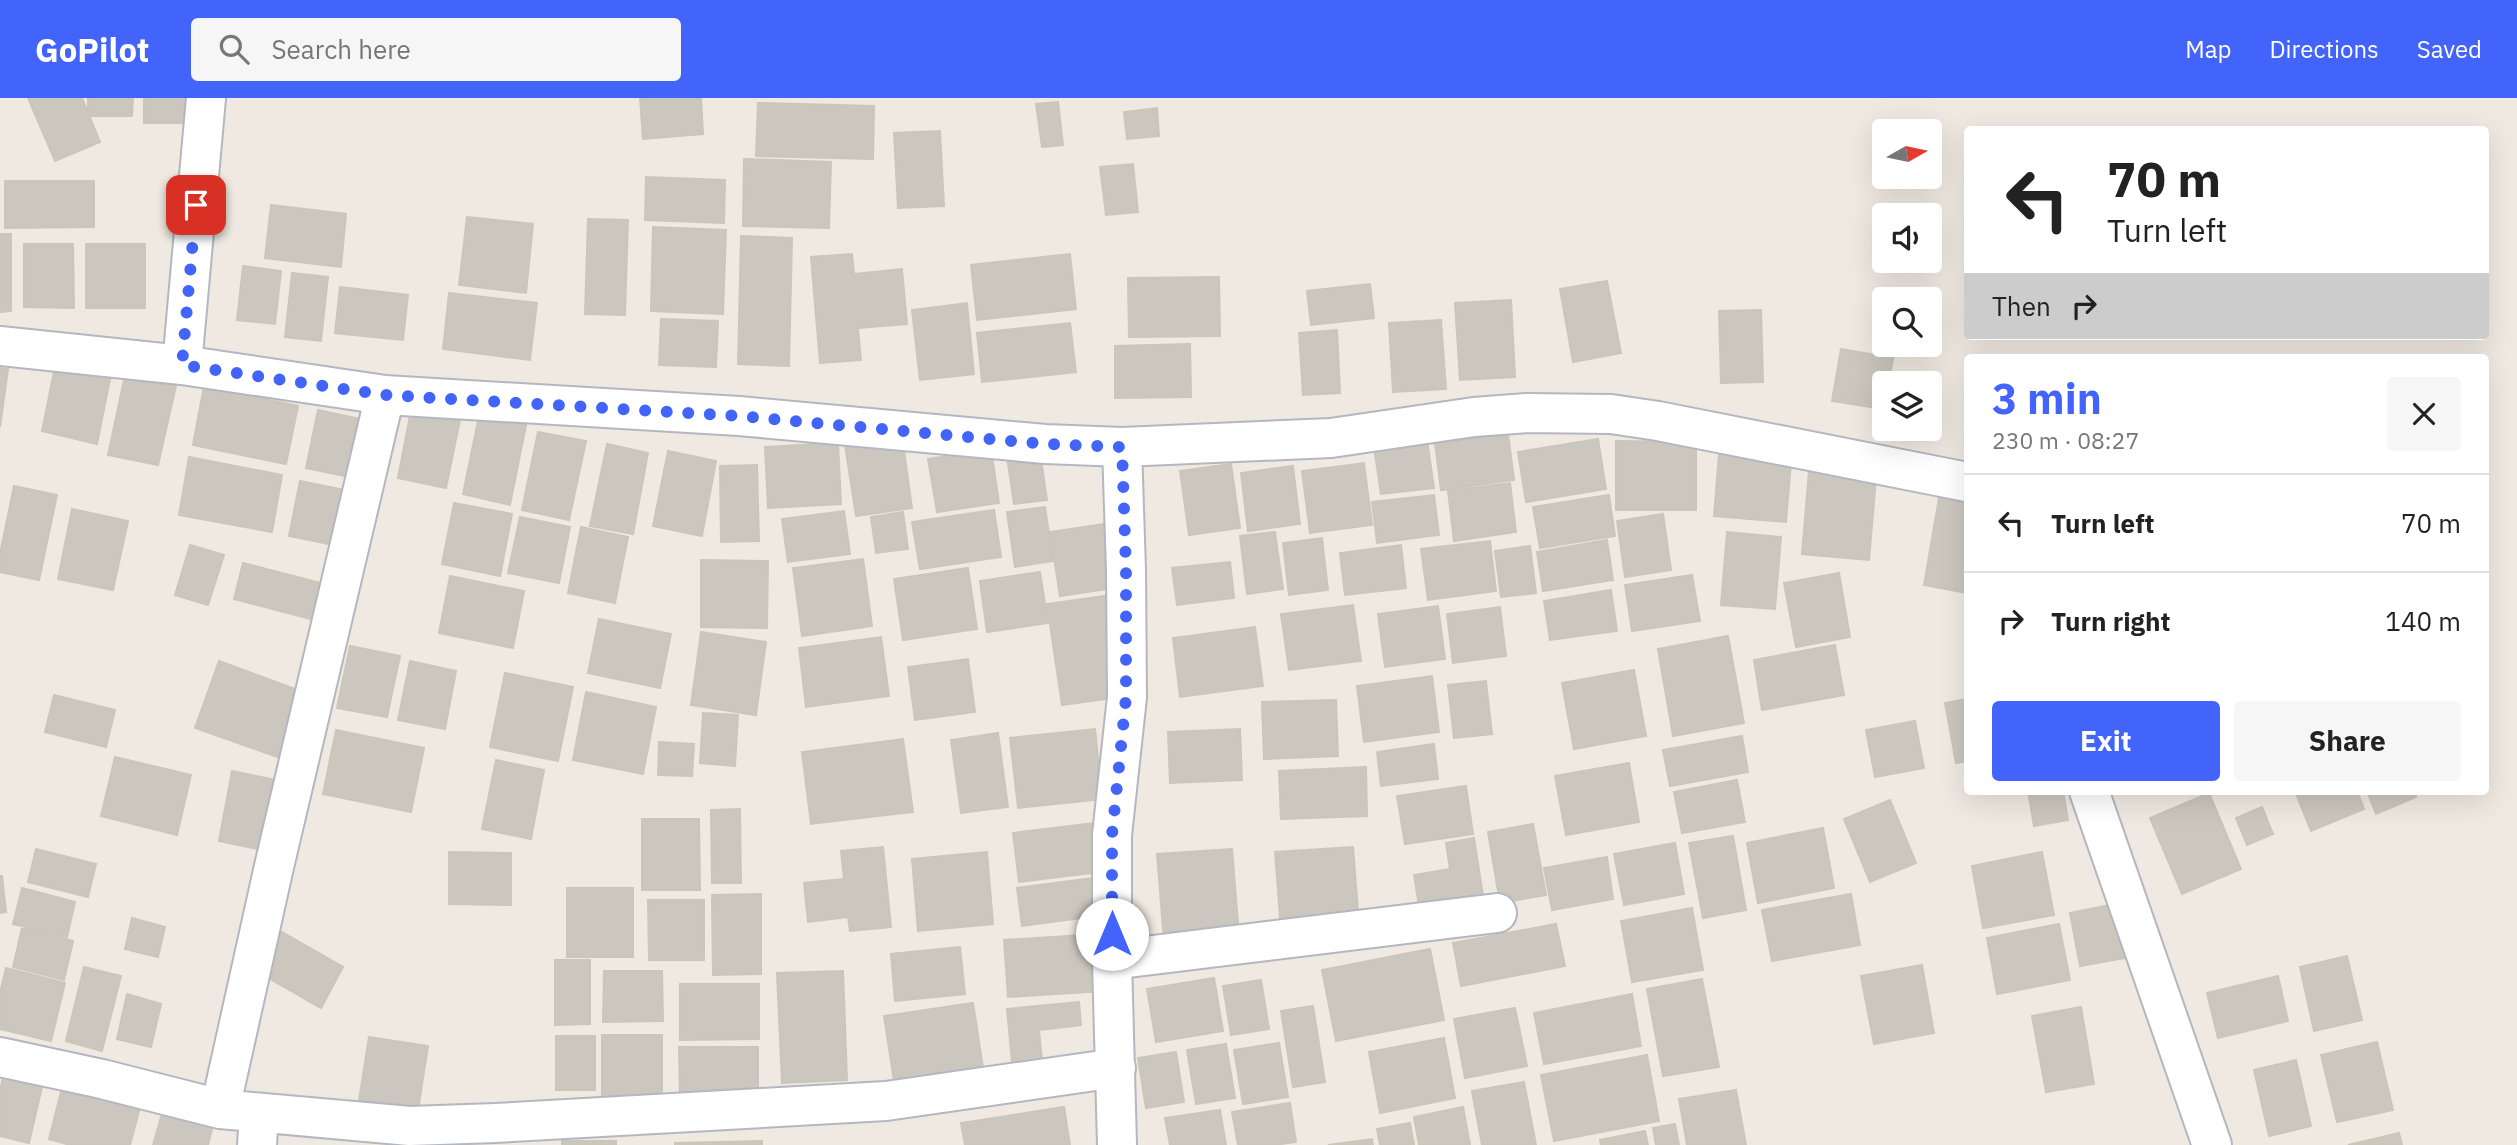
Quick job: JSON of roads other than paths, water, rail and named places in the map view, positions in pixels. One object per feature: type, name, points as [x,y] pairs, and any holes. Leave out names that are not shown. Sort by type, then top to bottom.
[{"type":"street","points":[[182,365],[206,98]]},
{"type":"street","points":[[0,346],[182,365],[385,395],[739,416],[1045,444],[1122,447],[1331,438],[1474,417],[1527,413],[1611,414],[1964,481]]},
{"type":"street","points":[[220,1109],[385,395]]},
{"type":"street","points":[[1118,1145],[1112,960],[1112,835],[1126,697],[1122,447]]},
{"type":"street","points":[[2090,795],[2212,1145]]},
{"type":"street","points":[[1112,960],[1497,913]]},
{"type":"street","points":[[0,1057],[220,1109],[258,1129],[509,1122],[886,1101],[1116,1068]]}]
